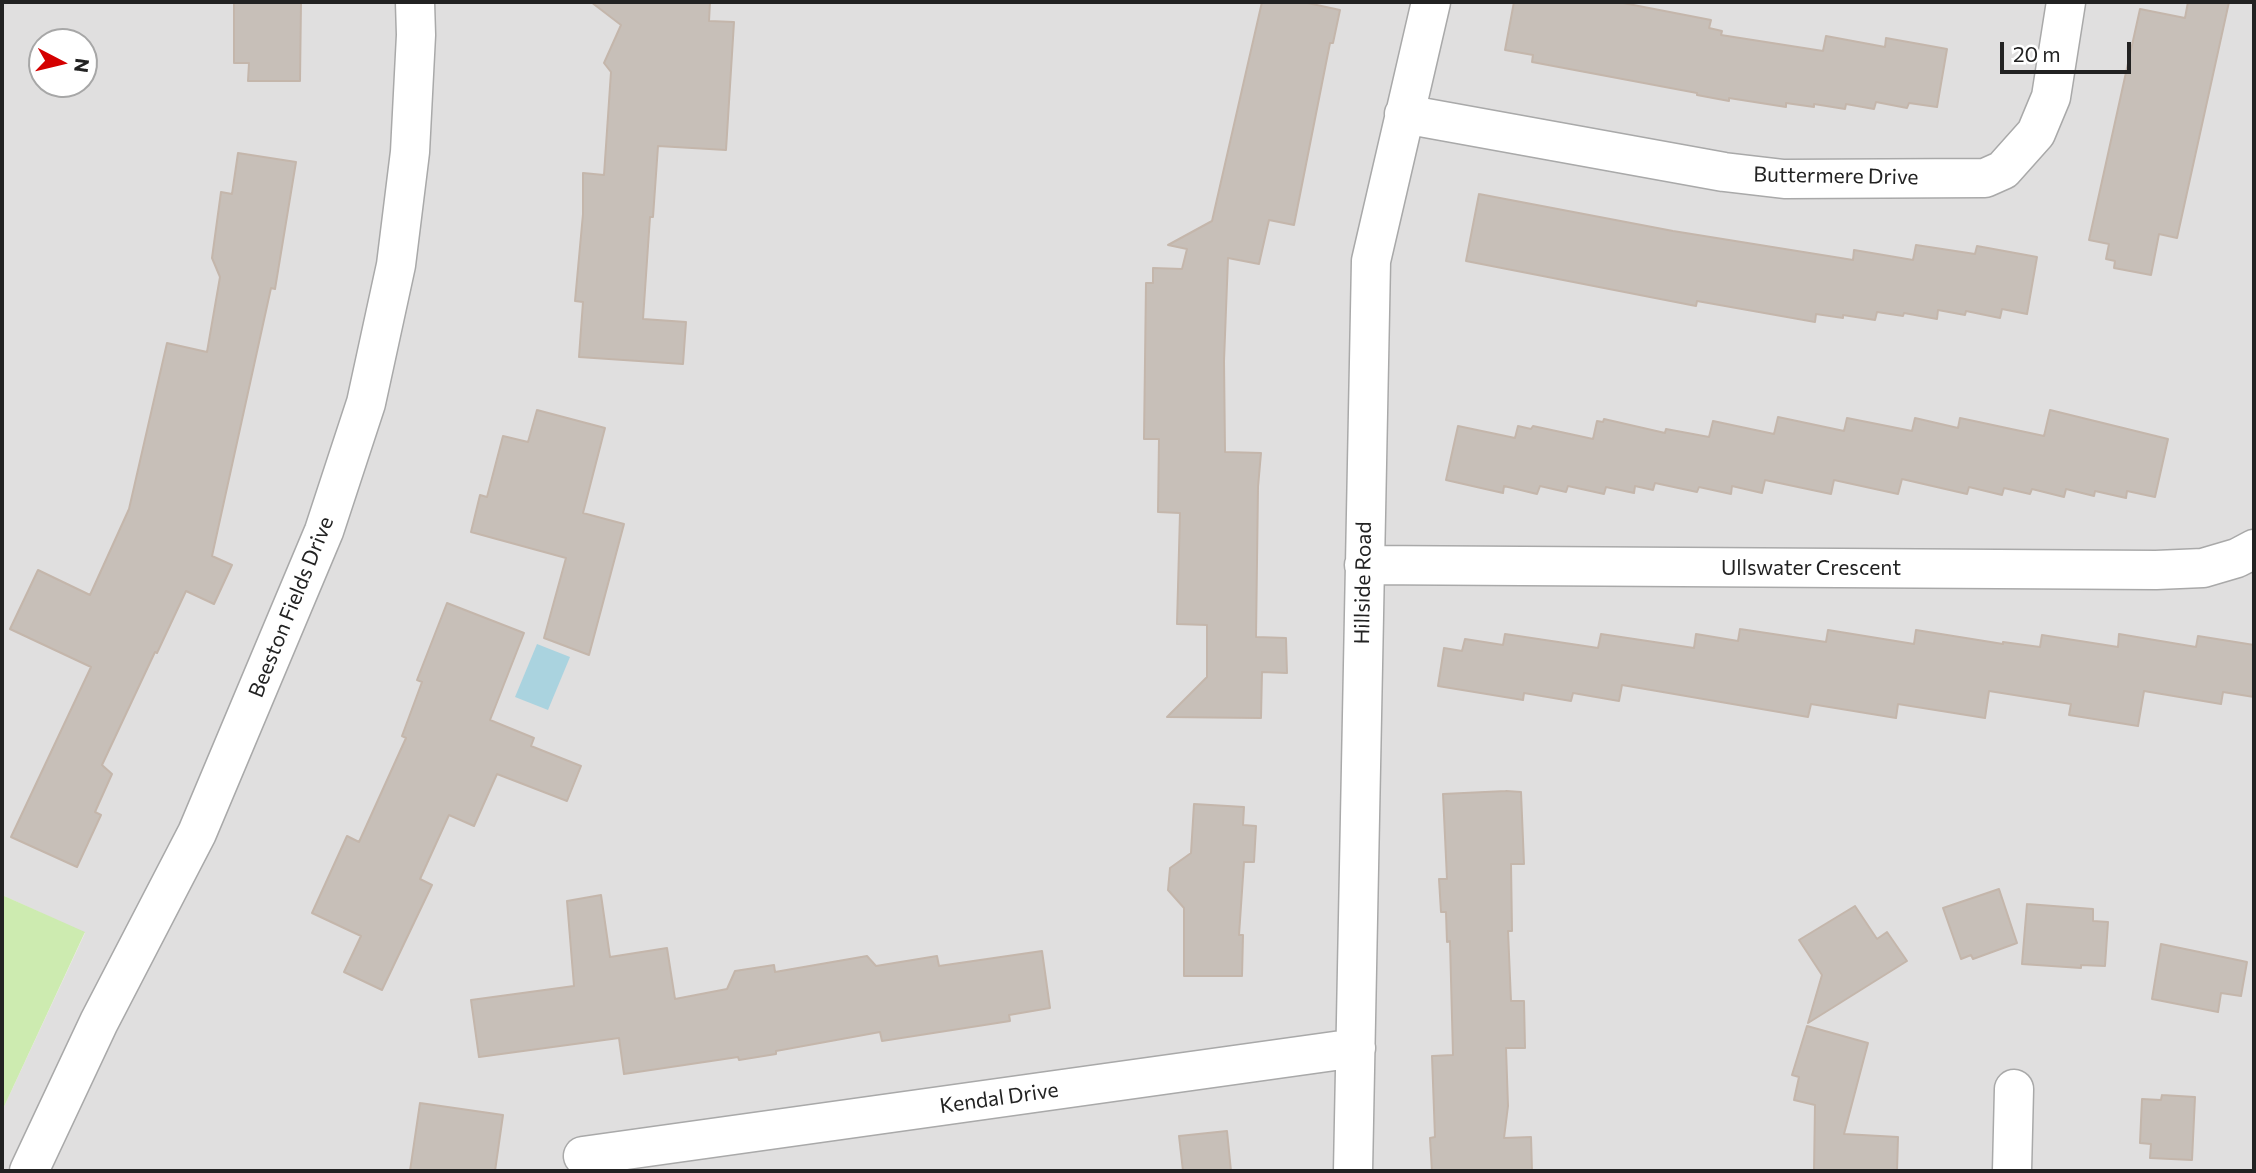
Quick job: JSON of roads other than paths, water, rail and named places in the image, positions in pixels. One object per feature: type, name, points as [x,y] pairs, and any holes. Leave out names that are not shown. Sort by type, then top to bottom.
[{"type":"street","name":"Beeston Fields Drive","points":[[29,1171],[99,1022],[197,833],[324,531],[354,441],[366,403],[396,265],[410,152],[415,2]]},
{"type":"street","name":"Hillside Road","points":[[1353,1171],[1371,261],[1432,2]]},
{"type":"street","name":"Buttermere Drive","points":[[1404,114],[1735,174],[1784,179],[1985,178],[2003,170],[2036,133],[2051,97],[2066,2]]},
{"type":"street","name":"Ullswater Crescent","points":[[1364,565],[2156,570],[2203,568],[2254,550]]},
{"type":"street","name":"Kendal Drive","points":[[583,1156],[645,1159],[1356,1048]]},
{"type":"street","points":[[2012,1171],[2014,1089]]},
{"type":"water","points":[[537,644],[570,657],[548,710],[515,697]]}]
